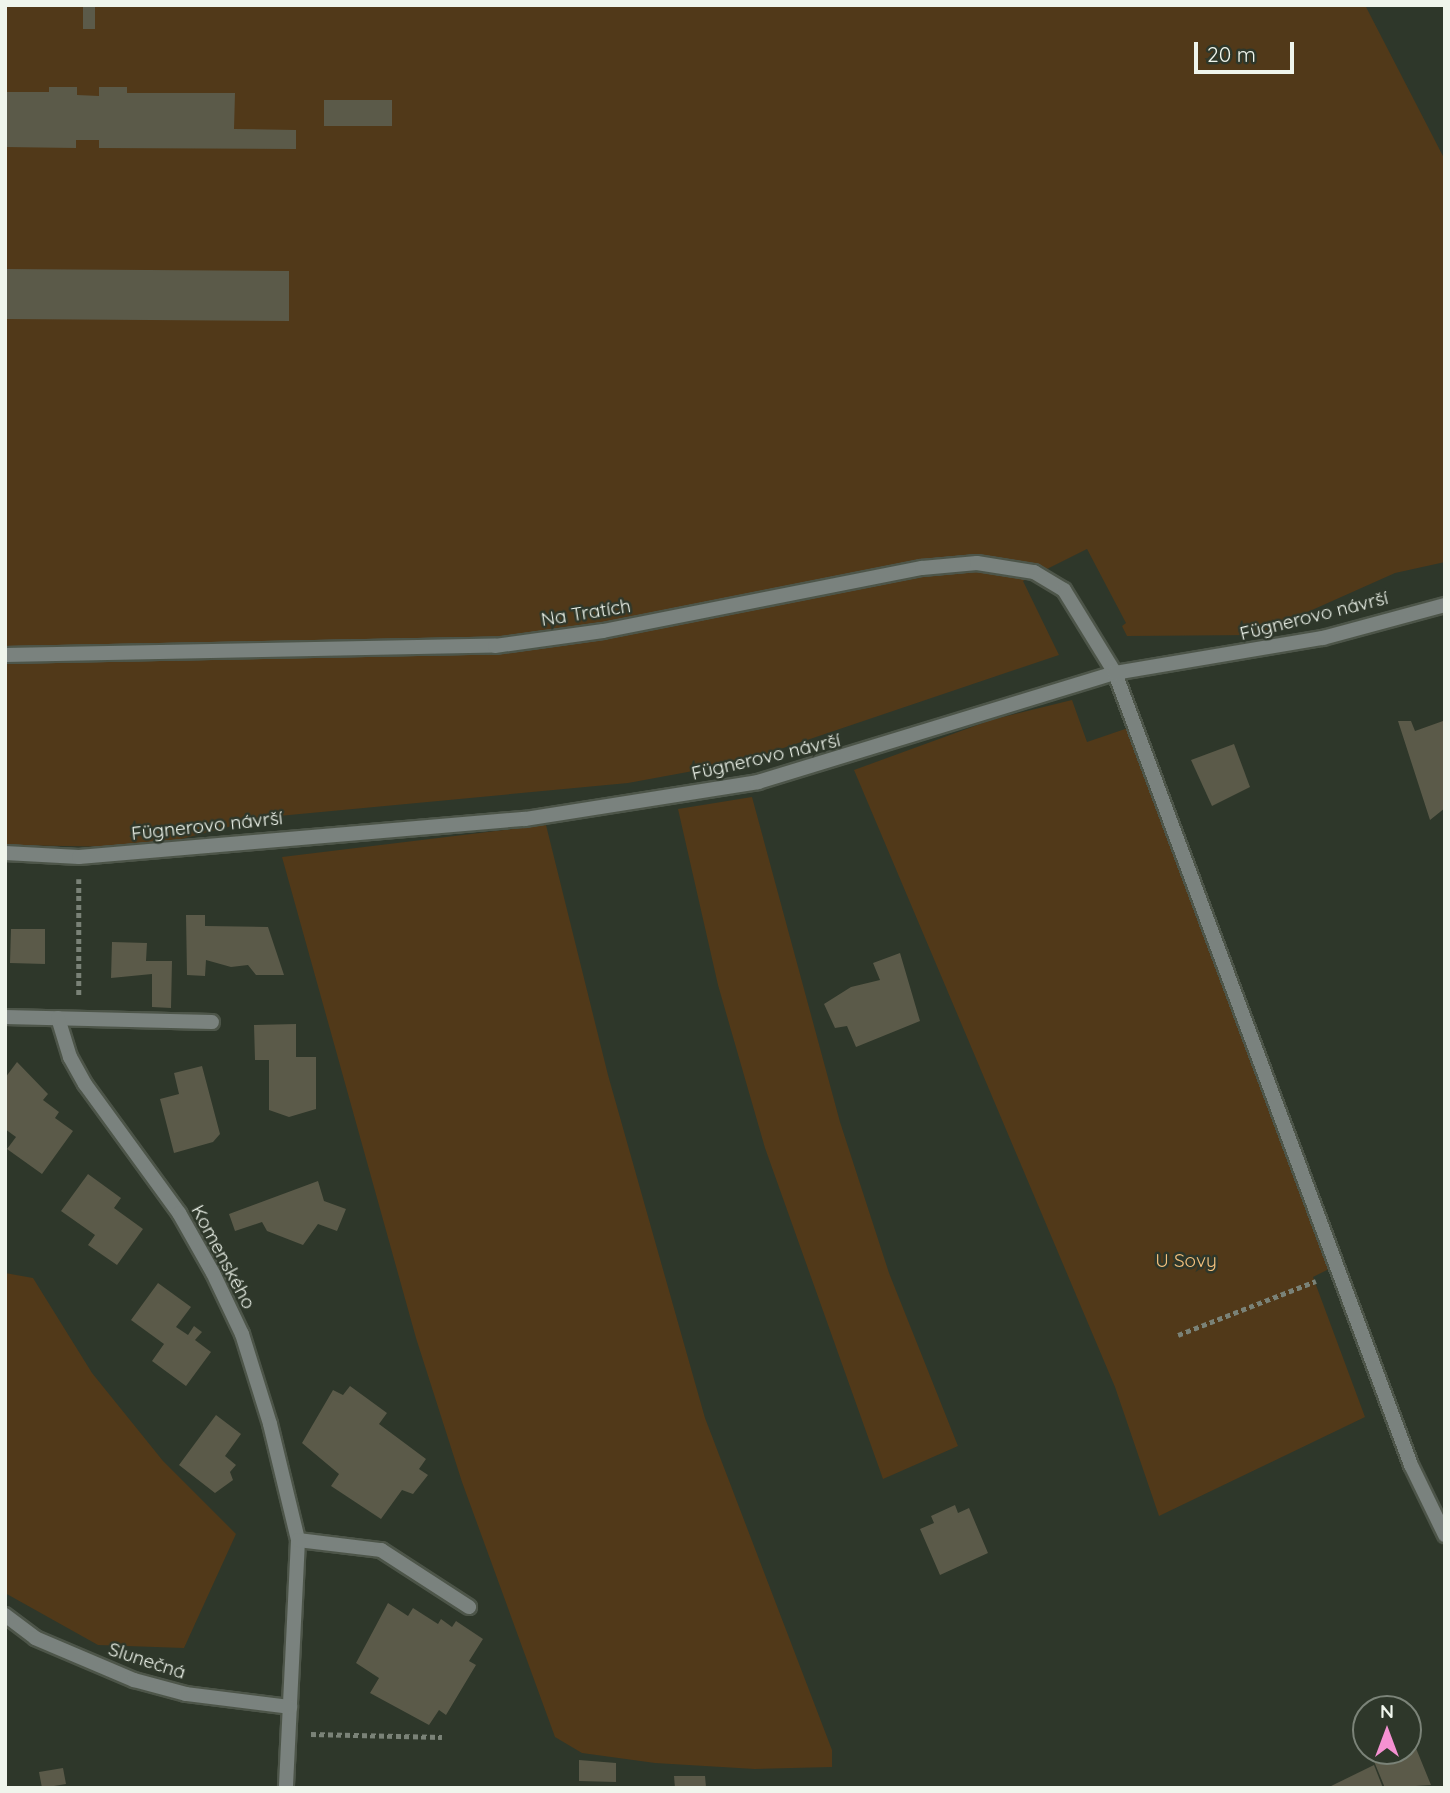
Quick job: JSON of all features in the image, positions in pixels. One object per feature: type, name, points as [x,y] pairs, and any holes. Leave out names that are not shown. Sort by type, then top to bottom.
[{"type":"street","name":"Na Tratích","points":[[5,655],[495,646],[603,631],[922,568],[977,563],[1034,572],[1064,590],[1115,673],[1411,1465],[1445,1535]]},
{"type":"street","name":"Fügnerovo návrší","points":[[5,853],[79,857],[464,825],[638,803],[758,782],[861,754],[1115,673],[1311,641],[1445,605]]},
{"type":"street","points":[[5,1017],[212,1022]]},
{"type":"street","name":"Komenského","points":[[58,1018],[80,1075],[179,1213],[236,1322],[270,1424],[298,1539],[286,1788]]},
{"type":"street","points":[[298,1539],[370,1546],[469,1607]]},
{"type":"street","name":"Slunečná","points":[[5,1615],[35,1638],[134,1681],[197,1696],[290,1707]]},
{"type":"path","points":[[79,884],[79,1017]]},
{"type":"path","points":[[1178,1335],[1340,1272]]},
{"type":"path","points":[[289,1732],[442,1738]]},
{"type":"green space","points":[[5,5],[1365,5],[1445,160],[1445,562],[1395,573],[1256,635],[1127,636],[1122,626],[1126,623],[1087,549],[1023,581],[1059,655],[742,762],[628,783],[268,817],[181,839],[122,847],[5,845]]},
{"type":"green space","name":"U Sovy","points":[[1072,700],[1087,742],[1128,728],[1329,1269],[1313,1277],[1365,1417],[1159,1516],[1115,1387],[854,770],[991,720]]},
{"type":"green space","points":[[752,797],[840,1122],[889,1273],[958,1446],[883,1479],[765,1148],[718,985],[678,809]]},
{"type":"green space","points":[[546,825],[608,1075],[705,1418],[832,1750],[832,1767],[755,1769],[655,1763],[582,1753],[555,1737],[462,1482],[416,1338],[282,857]]},
{"type":"green space","points":[[5,1273],[33,1278],[92,1373],[163,1461],[236,1534],[184,1648],[98,1645],[5,1593]]},
{"type":"building","points":[[83,5],[95,5],[95,29],[83,29]]},
{"type":"building","points":[[49,87],[77,87],[77,95],[99,96],[99,87],[127,87],[127,93],[235,93],[234,129],[296,130],[296,149],[99,148],[99,140],[76,140],[76,148],[5,147],[5,92],[49,92]]},
{"type":"building","points":[[324,100],[392,100],[392,126],[324,126]]},
{"type":"building","points":[[5,269],[289,271],[289,321],[5,319]]},
{"type":"building","points":[[1398,721],[1411,721],[1415,731],[1443,721],[1445,727],[1445,808],[1430,820]]},
{"type":"building","points":[[1234,744],[1250,787],[1212,806],[1191,760]]},
{"type":"building","points":[[186,915],[205,915],[205,926],[268,927],[284,975],[256,975],[248,965],[231,967],[206,960],[205,976],[187,975]]},
{"type":"building","points":[[11,929],[45,929],[45,964],[10,963]]},
{"type":"building","points":[[112,942],[147,943],[146,961],[172,961],[171,1008],[152,1007],[152,974],[111,978]]},
{"type":"building","points":[[900,953],[920,1021],[856,1047],[847,1026],[835,1028],[824,1004],[851,987],[880,980],[873,963]]},
{"type":"building","points":[[296,1024],[296,1057],[316,1057],[316,1109],[289,1117],[269,1110],[269,1060],[255,1060],[254,1025]]},
{"type":"building","points":[[17,1062],[48,1094],[43,1100],[59,1112],[55,1118],[73,1131],[42,1174],[7,1149],[16,1137],[5,1129],[5,1078]]},
{"type":"building","points":[[202,1066],[220,1134],[213,1142],[174,1153],[160,1099],[179,1094],[174,1073]]},
{"type":"building","points":[[88,1174],[121,1198],[114,1208],[143,1229],[117,1265],[88,1245],[95,1235],[61,1211]]},
{"type":"building","points":[[318,1181],[324,1201],[346,1209],[337,1231],[318,1224],[303,1245],[267,1231],[262,1222],[235,1231],[229,1214]]},
{"type":"building","points":[[158,1283],[191,1307],[176,1327],[188,1335],[194,1326],[202,1332],[195,1340],[211,1352],[186,1386],[152,1361],[164,1344],[131,1320]]},
{"type":"building","points":[[350,1386],[387,1413],[379,1424],[426,1459],[419,1469],[428,1475],[413,1494],[402,1490],[381,1519],[331,1486],[339,1474],[302,1443],[333,1390],[343,1395]]},
{"type":"building","points":[[216,1415],[241,1434],[225,1456],[236,1465],[230,1472],[233,1480],[215,1493],[179,1465]]},
{"type":"building","points":[[955,1505],[958,1513],[969,1508],[988,1553],[940,1575],[920,1529],[934,1523],[931,1516]]},
{"type":"building","points":[[388,1603],[408,1616],[413,1608],[438,1624],[441,1619],[452,1627],[456,1621],[483,1639],[469,1661],[476,1665],[446,1715],[439,1710],[429,1725],[370,1693],[379,1678],[356,1663]]},
{"type":"building","points":[[579,1760],[616,1763],[616,1782],[579,1781]]},
{"type":"building","points":[[1422,1763],[1431,1785],[1385,1788],[1376,1765]]},
{"type":"building","points":[[1374,1765],[1383,1788],[1327,1788]]},
{"type":"building","points":[[63,1768],[66,1784],[42,1788],[39,1772]]},
{"type":"building","points":[[674,1776],[705,1776],[706,1787],[675,1788]]}]
